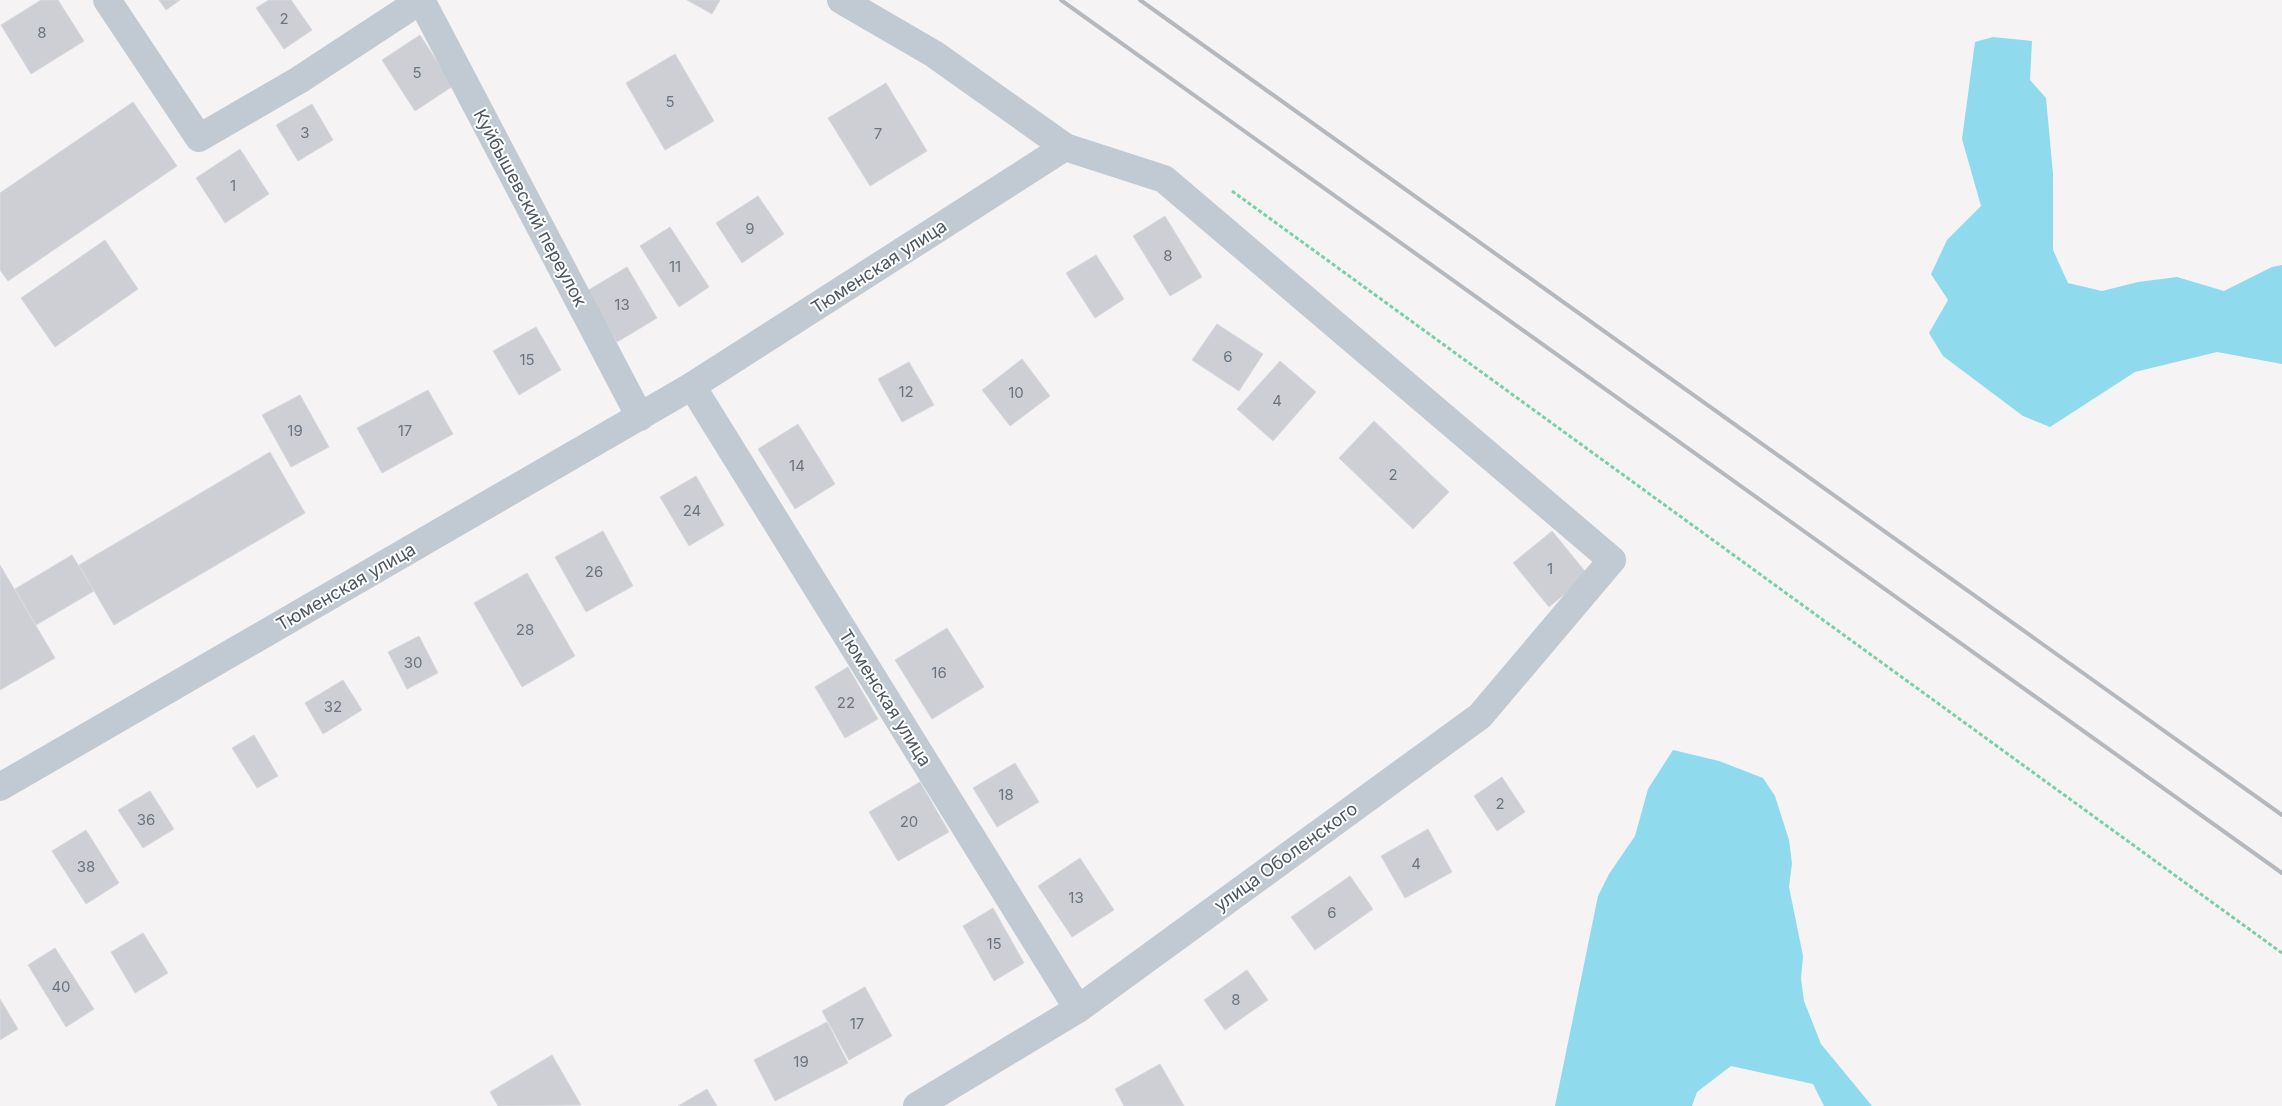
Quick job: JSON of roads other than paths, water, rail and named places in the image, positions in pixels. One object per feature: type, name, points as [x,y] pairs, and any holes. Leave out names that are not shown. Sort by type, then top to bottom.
[{"type":"street","name":"Куйбышевский переулок","points":[[107,0],[199,138],[299,80],[421,0],[640,417]]},
{"type":"street","points":[[841,0],[934,54],[1065,147]]},
{"type":"street","name":"Тюменская улица","points":[[0,787],[692,386],[1065,147]]},
{"type":"street","name":"улица Оболенского","points":[[917,1106],[1078,1009],[1480,716],[1612,560],[1164,179],[1065,147]]},
{"type":"street","name":"Тюменская улица","points":[[692,386],[1078,1009]]},
{"type":"water","points":[[1993,37],[2032,41],[2030,80],[2046,98],[2053,174],[2053,250],[2068,283],[2102,291],[2138,282],[2177,277],[2224,291],[2272,267],[2282,265],[2282,364],[2217,352],[2135,372],[2050,427],[2023,416],[1943,356],[1929,333],[1948,300],[1931,274],[1947,240],[1981,206],[1962,139],[1975,42]]},
{"type":"water","points":[[1673,750],[1719,761],[1763,778],[1775,796],[1789,840],[1792,863],[1789,887],[1803,956],[1801,979],[1804,1001],[1821,1044],[1872,1106],[1824,1106],[1813,1084],[1731,1066],[1697,1092],[1692,1106],[1555,1106],[1598,896],[1609,874],[1635,836],[1648,789]]},
{"type":"railway","points":[[1061,0],[2282,873]]},
{"type":"railway","points":[[1140,0],[2282,815]]}]
